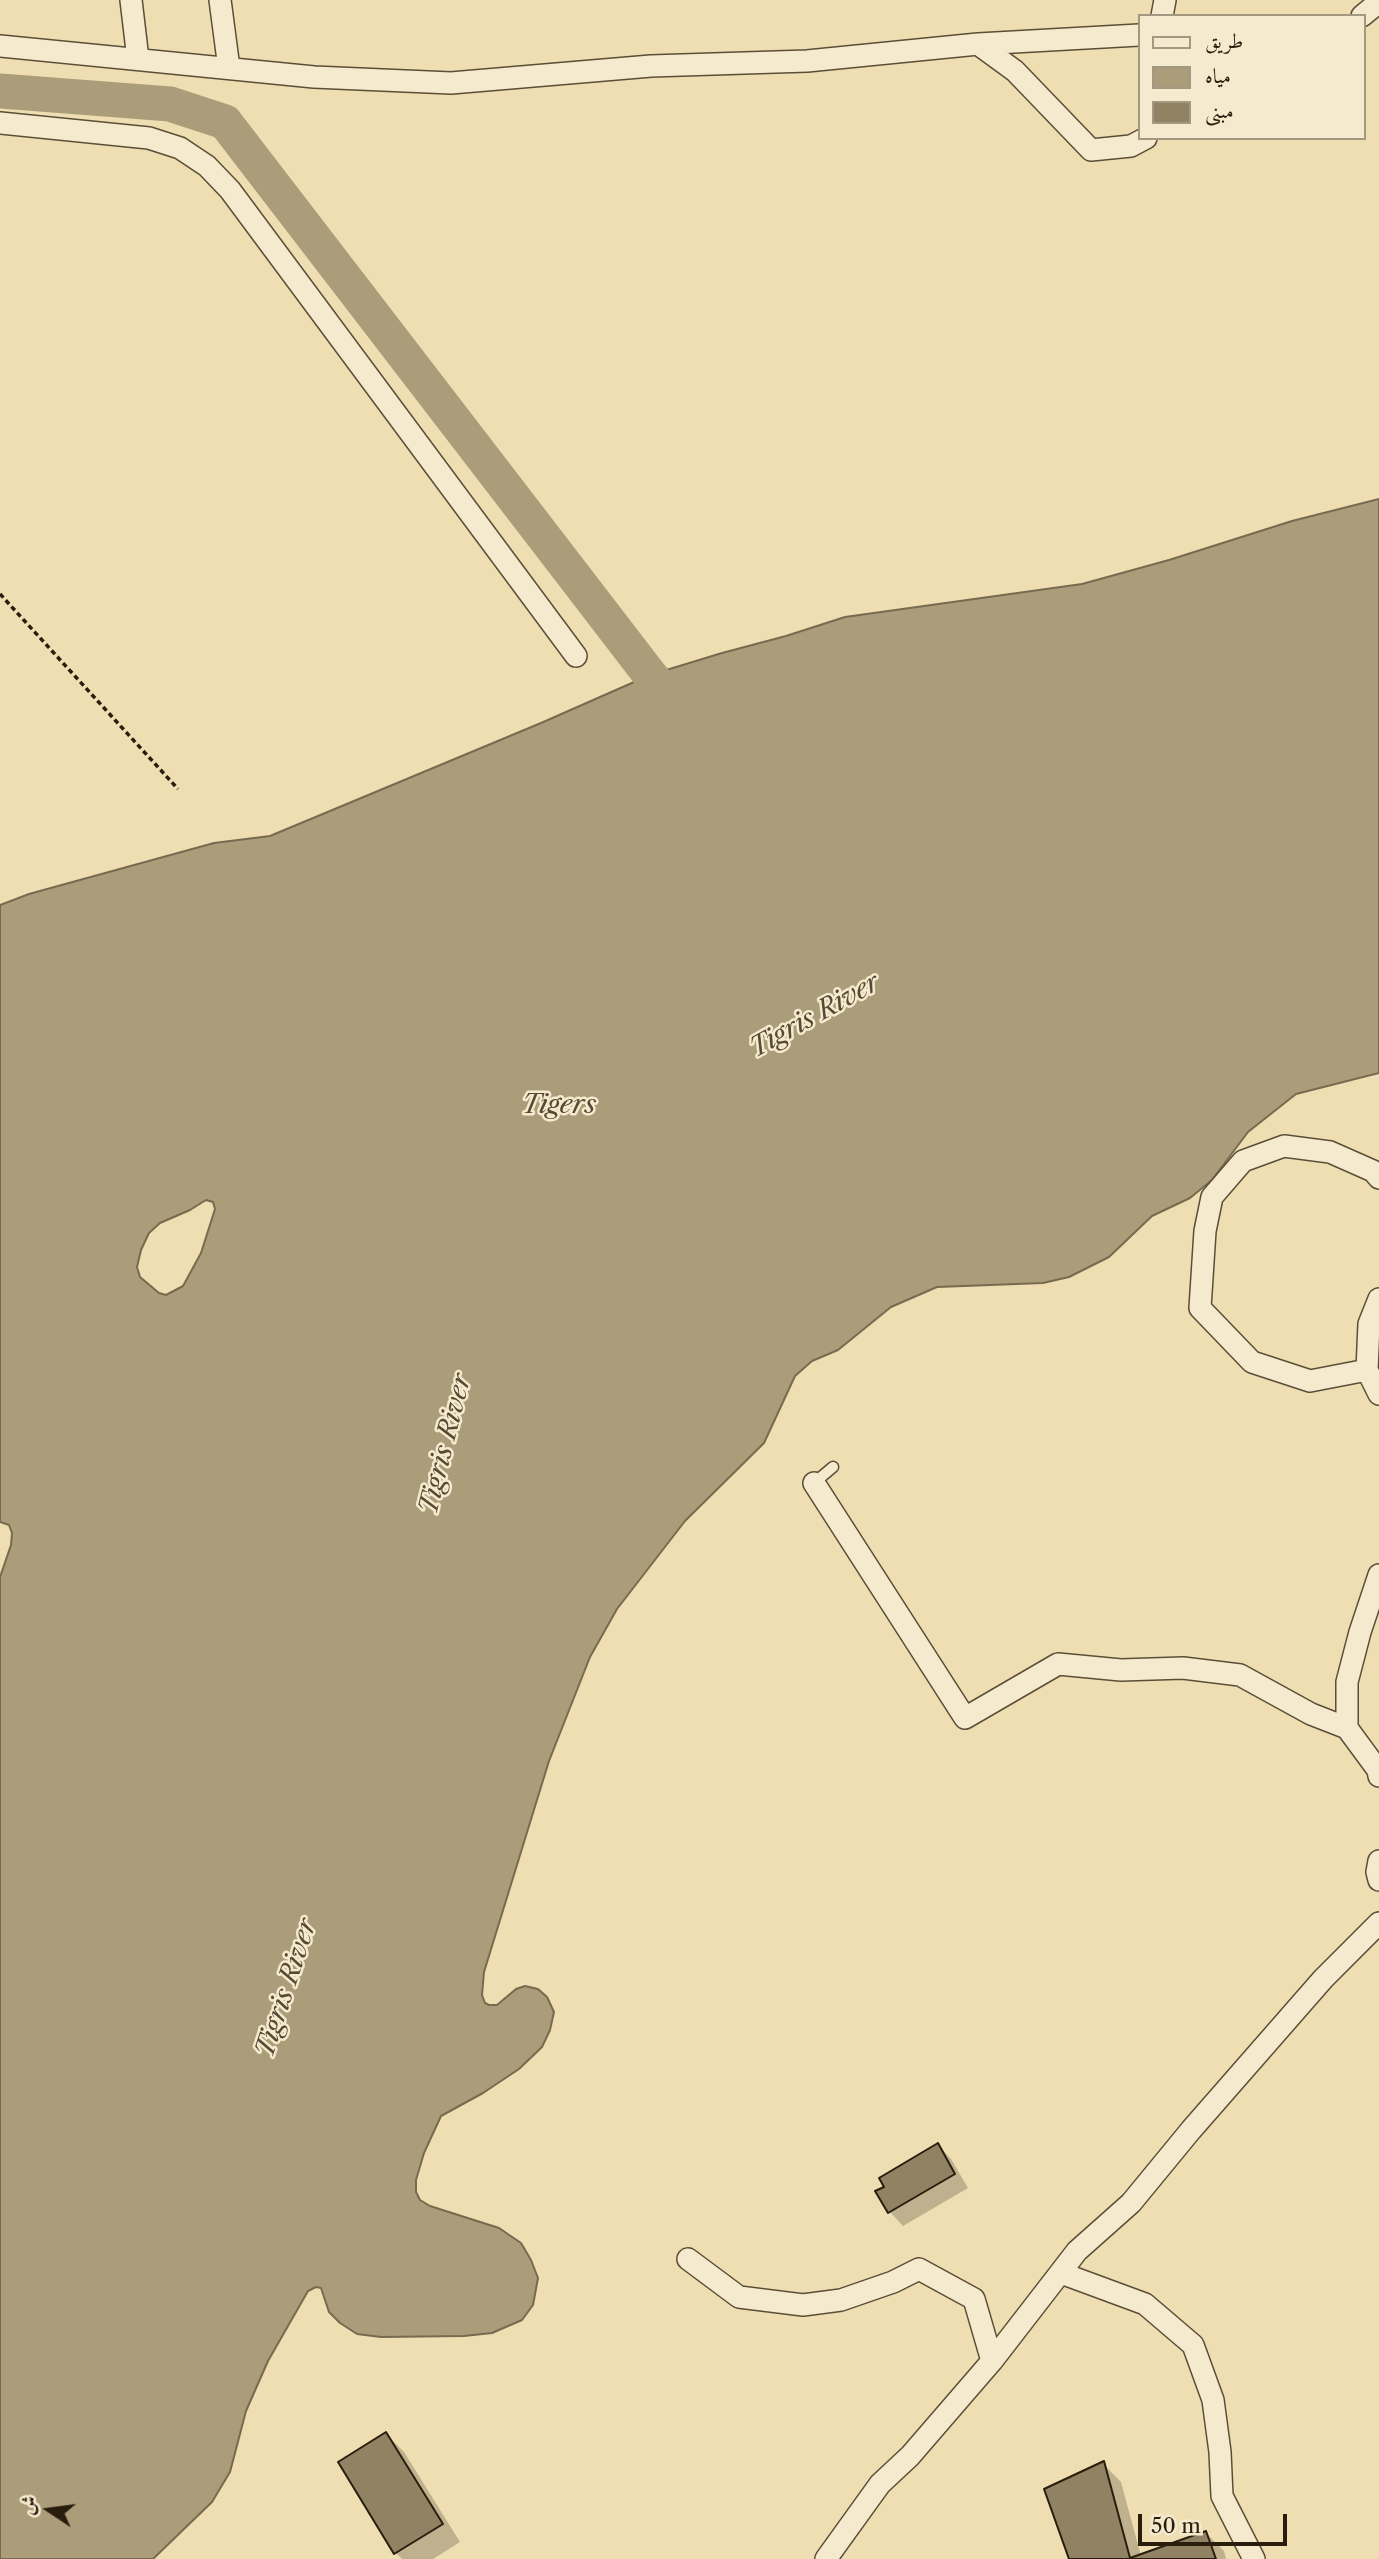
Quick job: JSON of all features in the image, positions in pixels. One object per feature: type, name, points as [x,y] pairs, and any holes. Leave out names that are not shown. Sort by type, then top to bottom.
[{"type":"street","points":[[131,0],[138,59]]},
{"type":"street","points":[[220,0],[229,68]]},
{"type":"street","points":[[1364,14],[1379,2]]},
{"type":"street","points":[[0,46],[314,77],[452,83],[651,66],[807,61],[978,44],[1138,34]]},
{"type":"street","points":[[978,44],[1016,71],[1091,150],[1131,146],[1142,140]]},
{"type":"street","points":[[0,123],[149,138],[180,148],[207,166],[238,201],[576,656]]},
{"type":"street","points":[[1367,1370],[1310,1381],[1252,1362],[1200,1308],[1205,1231],[1212,1197],[1243,1161],[1284,1146],[1330,1152],[1373,1171],[1379,1178]]},
{"type":"street","points":[[1379,1299],[1369,1324],[1367,1370],[1379,1394]]},
{"type":"street","points":[[814,1483],[965,1718],[1058,1664],[1121,1671],[1183,1668],[1240,1675],[1311,1714],[1347,1728],[1378,1770],[1379,1776]]},
{"type":"street","points":[[1347,1728],[1347,1682],[1379,1575]]},
{"type":"street","points":[[1379,1861],[1379,1880]]},
{"type":"street","points":[[826,2559],[880,2484],[910,2456],[992,2361],[1077,2252],[1131,2203],[1323,1979],[1379,1923]]},
{"type":"street","points":[[688,2259],[739,2297],[803,2305],[841,2300],[893,2282],[919,2269],[974,2300],[992,2361]]},
{"type":"street","points":[[1060,2273],[1145,2304],[1193,2345],[1213,2400],[1220,2452],[1222,2496],[1254,2559]]},
{"type":"lane","points":[[814,1483],[833,1467]]},
{"type":"path","points":[[0,594],[178,789]]},
{"type":"water","name":"Tigers","points":[[1379,499],[1379,1073],[1296,1094],[1248,1132],[1212,1180],[1190,1198],[1152,1216],[1109,1257],[1069,1277],[1043,1283],[937,1287],[891,1307],[838,1350],[812,1361],[795,1376],[764,1443],[685,1521],[617,1609],[590,1657],[549,1761],[484,1972],[482,1995],[485,2003],[489,2005],[497,2005],[516,1989],[525,1986],[538,1989],[547,1997],[554,2012],[550,2030],[542,2047],[519,2069],[441,2116],[424,2153],[416,2180],[416,2192],[420,2200],[430,2206],[499,2228],[521,2243],[538,2278],[533,2305],[522,2320],[492,2333],[381,2337],[357,2334],[340,2323],[329,2312],[321,2288],[316,2287],[308,2291],[268,2361],[246,2411],[230,2472],[212,2502],[153,2559],[0,2559],[0,1577],[11,1545],[12,1533],[9,1525],[0,1522],[0,905],[29,894],[214,843],[270,836],[650,675],[722,653],[845,617],[1082,584],[1292,521]],"holes":[[[206,1200],[213,1202],[215,1209],[201,1253],[183,1286],[166,1295],[159,1293],[140,1277],[137,1267],[149,1233],[160,1223]]]},
{"type":"building","points":[[938,2143],[955,2174],[888,2213],[875,2191],[884,2187],[879,2178]]},
{"type":"building","points":[[386,2432],[443,2524],[394,2554],[338,2462]]},
{"type":"building","points":[[1104,2461],[1130,2558],[1206,2531],[1216,2559],[1069,2559],[1044,2489]]},
{"type":"waterway","points":[[0,91],[170,104],[225,122],[650,675],[681,711]]},
{"type":"water label","name":"Tigris River","points":[[815,1016]]},
{"type":"water label","name":"Tigris River","points":[[446,1444]]},
{"type":"water label","name":"Tigris River","points":[[287,1988]]}]
